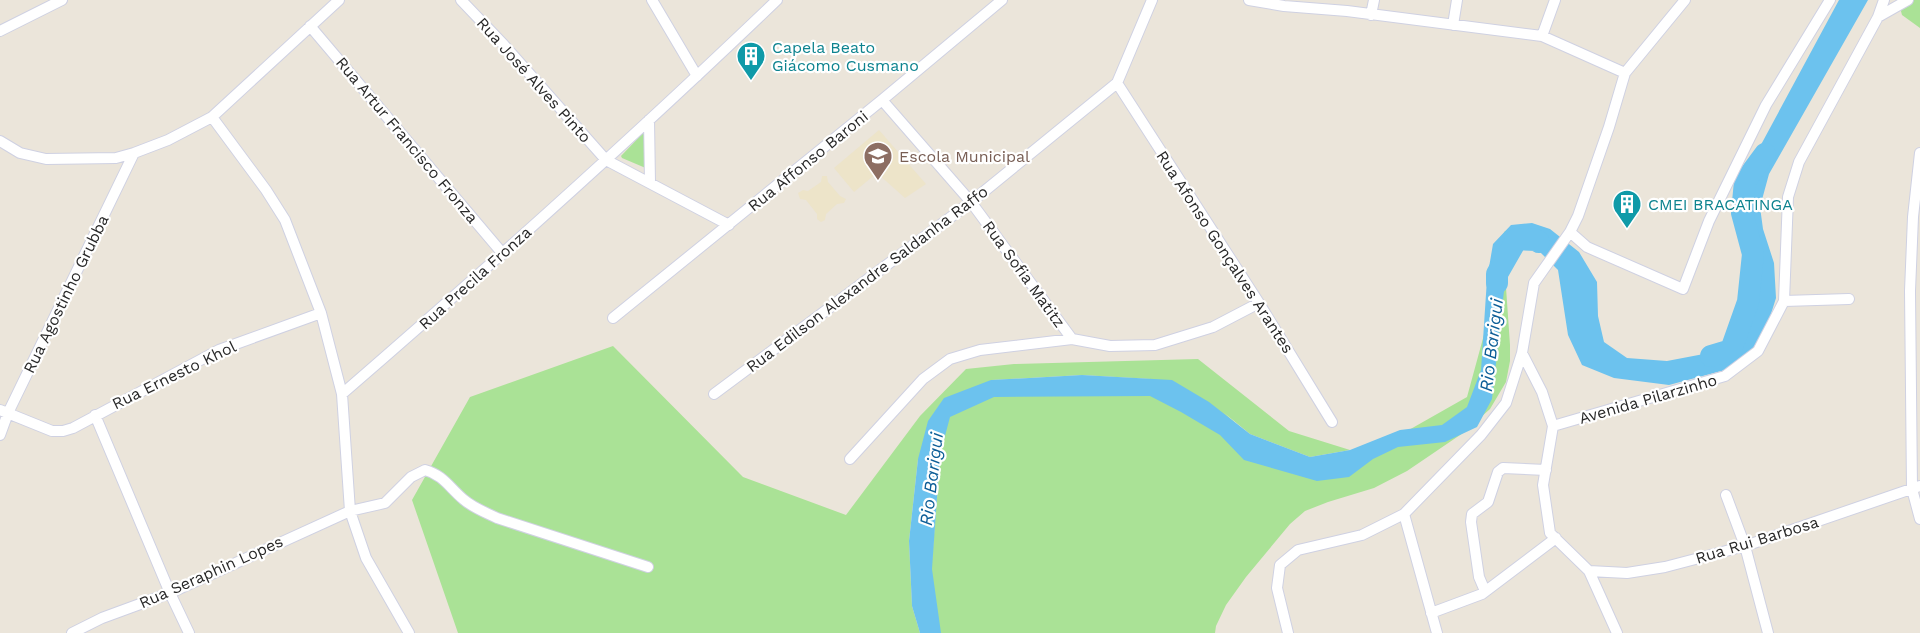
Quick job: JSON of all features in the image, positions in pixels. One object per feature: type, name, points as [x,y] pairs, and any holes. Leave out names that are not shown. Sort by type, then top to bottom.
[{"type":"street","points":[[0,31],[62,0]]},
{"type":"street","points":[[0,141],[20,153],[46,159],[116,158],[168,140],[212,117],[339,0]]},
{"type":"street","name":"Rua José Alves Pinto","points":[[461,0],[606,160]]},
{"type":"street","points":[[652,0],[697,76]]},
{"type":"street","name":"Rua Precila Fronza","points":[[342,394],[503,254],[777,0]]},
{"type":"street","name":"Rua Affonso Baroni","points":[[613,318],[1002,0]]},
{"type":"street","name":"Rua Edilson Alexandre Saldanha Raffo","points":[[714,394],[971,202],[1117,83],[1152,0]]},
{"type":"street","points":[[1249,0],[1542,36],[1626,72]]},
{"type":"street","points":[[1371,15],[1374,0]]},
{"type":"street","points":[[1453,25],[1457,0]]},
{"type":"street","points":[[1542,36],[1555,0]]},
{"type":"street","points":[[1288,633],[1277,588],[1281,565],[1298,550],[1362,535],[1404,514],[1481,435],[1506,403],[1522,353],[1534,283],[1578,216],[1626,72],[1685,0]]},
{"type":"street","points":[[1567,234],[1587,247],[1683,289],[1709,221],[1766,105],[1830,0]]},
{"type":"street","name":"Avenida Pilarzinho","points":[[1553,426],[1725,376],[1758,351],[1784,301],[1788,197],[1799,162],[1878,17],[1884,0]]},
{"type":"street","points":[[1878,17],[1908,0]]},
{"type":"street","name":"Rua Artur Francisco Fronza","points":[[310,26],[503,254]]},
{"type":"street","name":"Rua Afonso Gonçalves Arantes","points":[[1117,83],[1259,303],[1332,422]]},
{"type":"street","name":"Rua Sofia Matitz","points":[[882,100],[971,202],[1072,339]]},
{"type":"street","points":[[212,117],[266,190],[285,220],[321,313],[342,394],[350,511],[366,558],[409,633]]},
{"type":"street","points":[[650,120],[650,183]]},
{"type":"street","name":"Rua Agostinho Grubba","points":[[0,435],[4,412],[134,153]]},
{"type":"street","points":[[1920,153],[1913,217],[1910,291],[1916,487],[1920,519]]},
{"type":"street","points":[[606,160],[729,225]]},
{"type":"street","points":[[1784,301],[1849,299]]},
{"type":"street","points":[[850,459],[923,379],[950,359],[980,350],[1072,339],[1110,346],[1155,345],[1213,327],[1259,303]]},
{"type":"street","name":"Rua Ernesto Khol","points":[[4,412],[52,431],[73,428],[219,350],[321,313]]},
{"type":"street","points":[[1522,353],[1542,392],[1553,426],[1543,485],[1550,533],[1589,572],[1617,633]]},
{"type":"street","points":[[95,415],[189,633]]},
{"type":"street","points":[[1485,591],[1479,577],[1471,522],[1472,514],[1488,502],[1498,472],[1503,468],[1546,470]]},
{"type":"street","name":"Rua Seraphin Lopes","points":[[72,633],[102,618],[170,592],[350,511],[385,503],[411,477],[425,470],[437,473],[474,507],[497,518],[648,567]]},
{"type":"street","name":"Rua Rui Barbosa","points":[[1589,572],[1627,573],[1665,567],[1745,546],[1916,487]]},
{"type":"street","points":[[1726,495],[1745,546],[1768,633]]},
{"type":"street","points":[[1404,514],[1437,633]]},
{"type":"street","points":[[1431,613],[1485,591],[1556,538]]},
{"type":"shaded area","points":[[879,130],[926,184],[905,198],[877,173],[854,192],[834,168]]},
{"type":"shaded area","points":[[822,176],[827,176],[828,182],[840,196],[846,199],[844,203],[837,204],[826,214],[825,220],[821,222],[806,200],[800,199],[798,193],[803,190],[808,191],[821,182]]},
{"type":"green space","points":[[1898,0],[1920,0],[1920,28],[1902,15]]},
{"type":"green space","points":[[646,130],[648,169],[621,156]]},
{"type":"green space","points":[[1518,228],[1517,244],[1508,255],[1505,273],[1510,361],[1506,382],[1490,409],[1463,433],[1407,471],[1374,488],[1305,511],[1290,524],[1246,577],[1226,605],[1215,633],[926,633],[941,449],[918,459],[909,541],[912,606],[920,633],[458,633],[412,500],[470,397],[613,346],[743,477],[846,515],[920,416],[966,369],[1014,364],[1198,359],[1289,431],[1350,450],[1310,457],[1250,434],[1223,412],[1293,474],[1400,435],[1467,397],[1488,320],[1492,253],[1505,231]],"holes":[[[1082,375],[1151,379],[991,380]]]},
{"type":"water","points":[[1839,0],[1868,0],[1769,174],[1760,207],[1763,229],[1774,263],[1776,298],[1766,330],[1750,352],[1725,370],[1669,385],[1614,378],[1582,365],[1568,335],[1558,270],[1533,245],[1509,246],[1492,399],[1477,427],[1445,442],[1398,447],[1373,459],[1349,477],[1317,481],[1244,460],[1220,435],[1150,396],[994,397],[950,417],[940,455],[932,569],[941,633],[920,633],[912,606],[909,541],[918,459],[928,421],[944,398],[991,380],[1082,375],[1172,380],[1209,402],[1250,434],[1310,457],[1350,450],[1400,430],[1442,425],[1467,407],[1481,370],[1487,279],[1493,244],[1511,225],[1532,223],[1550,229],[1579,252],[1597,282],[1598,316],[1604,342],[1627,358],[1667,361],[1709,353],[1734,342],[1750,307],[1759,258],[1743,203],[1750,165]]},
{"type":"waterway","name":"Rio Barigui","points":[[1711,356],[1731,350],[1748,302],[1753,254],[1742,213],[1745,181],[1765,154]]},
{"type":"waterway","name":"Rio Barigui","points":[[1497,283],[1497,274],[1517,239],[1539,242]]},
{"type":"place","name":"Capela Beato Giácomo Cusmano","points":[[751,82]]},
{"type":"place","name":"Escola Municipal","points":[[878,182]]},
{"type":"place","name":"CMEI BRACATINGA","points":[[1627,230]]}]
